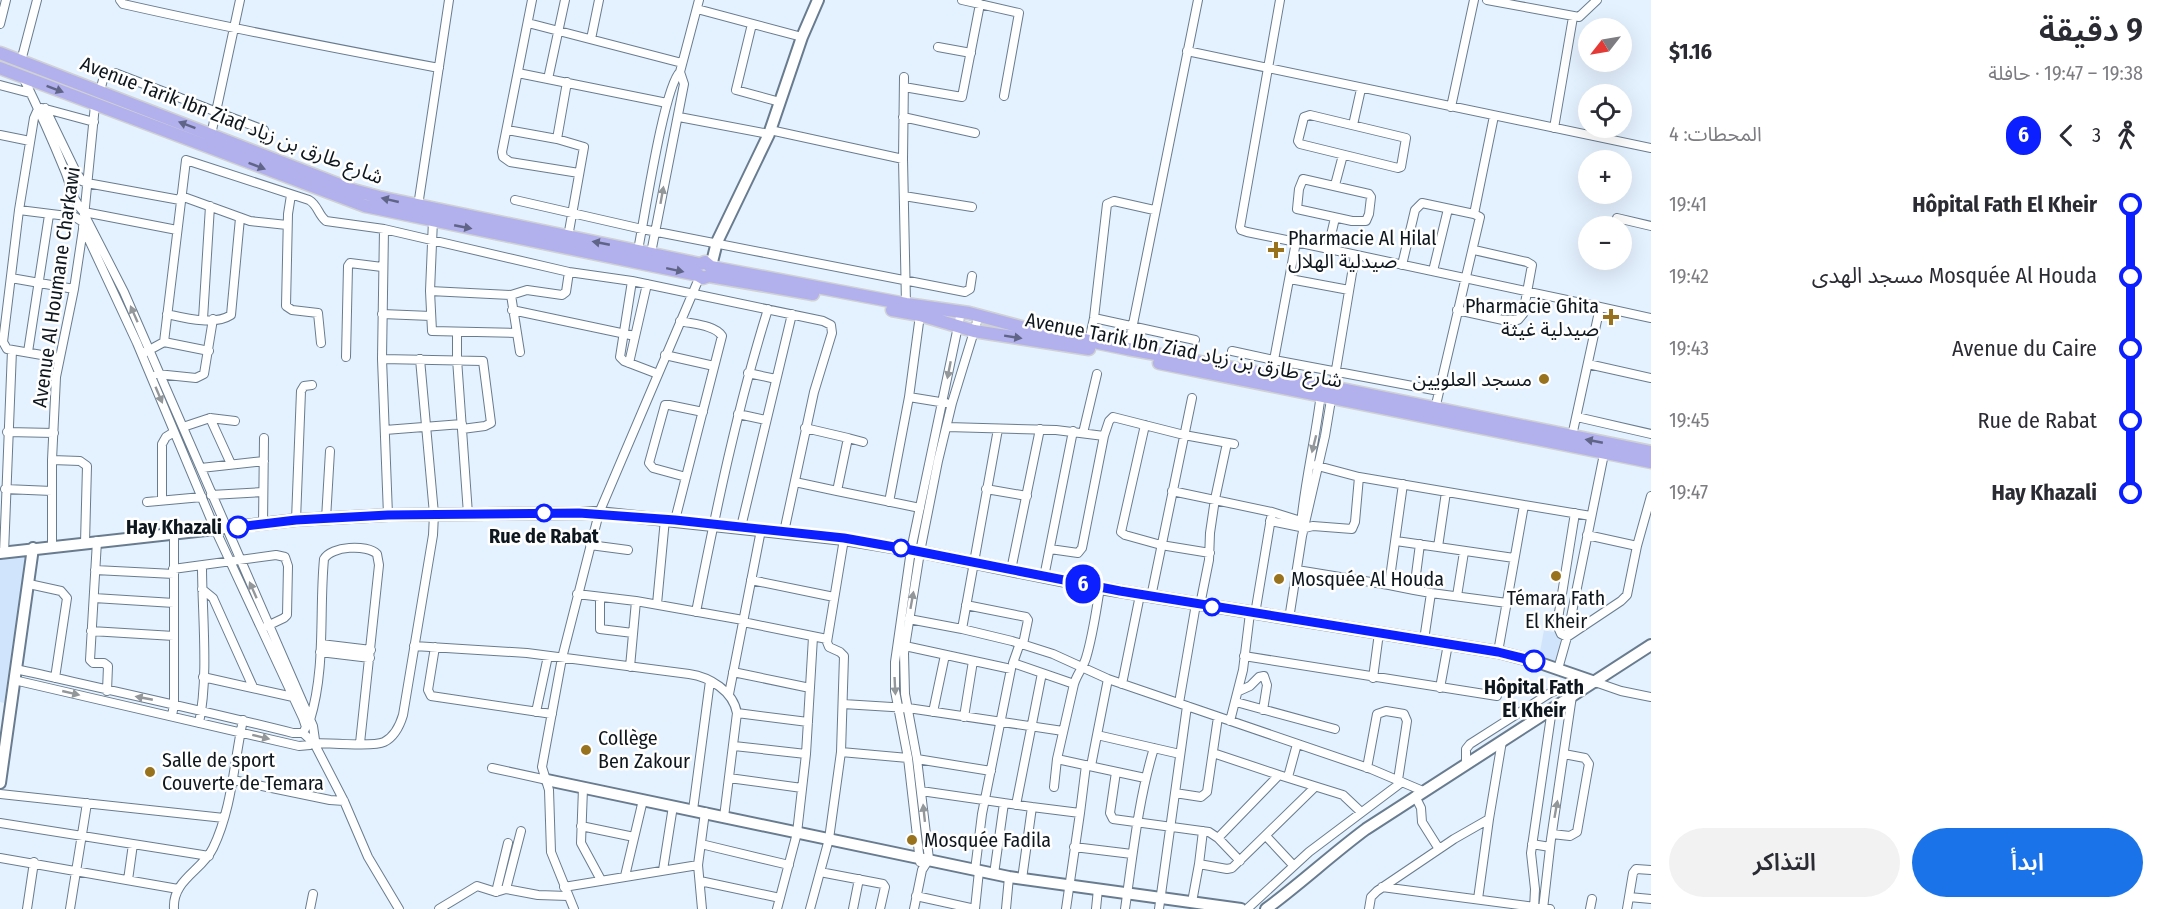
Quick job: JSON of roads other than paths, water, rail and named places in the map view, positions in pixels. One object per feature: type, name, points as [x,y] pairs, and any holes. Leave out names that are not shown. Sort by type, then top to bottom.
[{"type":"main road","points":[[705,269],[770,132],[802,37],[818,0]]},
{"type":"main road","name":"Avenue Tarik Ibn Ziad شارع طارق بن زياد","points":[[0,53],[353,190],[418,206],[638,250],[705,269],[920,315],[974,332],[1073,346],[1435,409],[1651,452]]},
{"type":"main road","name":"Avenue Tarik Ibn Ziad شارع طارق بن زياد","points":[[0,68],[342,198],[385,211],[705,269],[979,315],[1025,328],[1272,375],[1326,391],[1604,454],[1651,462]]},
{"type":"main road","points":[[100,92],[106,103],[96,105],[88,94],[100,92]]},
{"type":"main road","points":[[2,553],[296,520],[388,515],[599,513],[844,538],[1145,596],[1498,652],[1595,682]]},
{"type":"main road","points":[[0,783],[4,730],[15,674],[33,548]]},
{"type":"main road","points":[[1266,909],[1293,890],[1334,853],[1419,793],[1651,645]]},
{"type":"main road","points":[[547,780],[1009,877],[1127,893],[1159,904],[1192,902],[1240,909]]},
{"type":"main road","points":[[1278,909],[1293,890]]},
{"type":"street","points":[[0,24],[6,0]]},
{"type":"street","points":[[21,61],[37,0]]},
{"type":"street","points":[[120,0],[123,4],[439,68]]},
{"type":"street","points":[[211,135],[240,0]]},
{"type":"street","points":[[418,206],[449,0]]},
{"type":"street","points":[[532,0],[502,152],[504,159],[579,173]]},
{"type":"street","points":[[548,79],[565,0]]},
{"type":"street","points":[[591,39],[599,0]]},
{"type":"street","points":[[651,253],[669,154],[679,117],[684,84],[680,72],[699,0]]},
{"type":"street","points":[[962,0],[1019,13],[1004,96]]},
{"type":"street","points":[[1128,349],[1154,210],[1198,0]]},
{"type":"street","points":[[1280,0],[1241,230],[1651,318]]},
{"type":"street","points":[[1451,107],[1474,0]]},
{"type":"street","points":[[1487,0],[1579,17],[1596,0]]},
{"type":"street","points":[[904,87],[962,97],[980,4]]},
{"type":"street","points":[[697,9],[802,37]]},
{"type":"street","points":[[1554,128],[1573,16]]},
{"type":"street","points":[[528,22],[682,63]]},
{"type":"street","points":[[752,24],[736,90],[780,102]]},
{"type":"street","points":[[938,47],[971,53]]},
{"type":"street","points":[[1187,51],[1651,148]]},
{"type":"street","points":[[638,250],[667,103],[674,78],[680,72]]},
{"type":"street","points":[[100,92],[104,76],[112,73],[264,130]]},
{"type":"street","points":[[518,73],[667,103]]},
{"type":"street","points":[[23,77],[30,93],[42,109],[82,181],[181,198],[240,218],[265,224],[288,225]]},
{"type":"street","points":[[904,77],[906,304]]},
{"type":"street","points":[[556,139],[567,82]]},
{"type":"street","points":[[0,85],[30,93]]},
{"type":"street","points":[[1353,125],[1361,89]]},
{"type":"street","name":"Avenue Al Houmane Charkawi","points":[[52,546],[52,460],[59,358],[74,289],[96,105]]},
{"type":"street","points":[[42,109],[94,122]]},
{"type":"street","points":[[42,109],[34,118],[11,278],[4,295],[3,345],[12,350],[59,358]]},
{"type":"street","points":[[42,109],[75,200],[183,427],[211,495],[231,562],[310,720],[316,736],[314,743]]},
{"type":"street","points":[[1310,115],[1406,138],[1402,164],[1398,168],[1342,155],[1299,144],[1304,117],[1310,115]]},
{"type":"street","points":[[1474,214],[1494,116]]},
{"type":"street","points":[[679,117],[770,132],[903,159]]},
{"type":"street","points":[[903,117],[975,133]]},
{"type":"street","points":[[507,130],[584,147],[568,237]]},
{"type":"street","points":[[0,135],[30,141]]},
{"type":"street","points":[[1335,185],[1342,155]]},
{"type":"street","points":[[164,342],[186,160],[314,203],[325,220],[384,229],[569,272],[693,292],[824,321],[832,328],[806,428],[784,532]]},
{"type":"street","points":[[1303,179],[1369,194],[1371,199],[1369,214],[1364,222],[1335,218],[1298,210],[1296,206],[1303,179]]},
{"type":"street","points":[[291,195],[286,306],[292,310],[318,313],[321,343]]},
{"type":"street","points":[[904,196],[972,207]]},
{"type":"street","points":[[515,200],[642,229],[965,291],[970,289],[972,276]]},
{"type":"street","points":[[1089,341],[1094,318],[1107,204],[1114,201],[1154,210]]},
{"type":"street","points":[[1402,265],[1417,207],[1422,203],[1474,214],[1480,219],[1435,409]]},
{"type":"street","points":[[203,319],[210,206]]},
{"type":"street","points":[[1433,271],[1448,209]]},
{"type":"street","points":[[20,210],[177,230]]},
{"type":"street","points":[[28,352],[49,215]]},
{"type":"street","points":[[167,314],[213,320],[229,317],[233,313],[240,218]]},
{"type":"street","points":[[1328,248],[1335,218]]},
{"type":"street","points":[[84,219],[124,292],[146,352],[150,373],[202,497],[240,561],[292,697],[303,718],[306,727],[303,733]]},
{"type":"street","points":[[433,220],[430,291],[434,332],[516,333]]},
{"type":"street","points":[[1632,222],[1651,226]]},
{"type":"street","points":[[384,229],[382,359],[388,515]]},
{"type":"street","points":[[1272,375],[1296,242]]},
{"type":"street","points":[[1457,310],[1514,321],[1521,318],[1523,314],[1532,269],[1530,264],[1474,250]]},
{"type":"street","points":[[1305,527],[1309,464],[1326,391],[1334,371],[1355,255]]},
{"type":"street","points":[[346,357],[348,266],[355,263],[382,267]]},
{"type":"street","points":[[574,909],[550,846],[549,796],[542,764],[562,658],[599,513],[665,355],[705,269]]},
{"type":"street","points":[[430,291],[511,295],[527,290],[562,295],[566,292],[569,272]]},
{"type":"street","points":[[11,278],[74,289]]},
{"type":"street","points":[[1290,279],[1349,290]]},
{"type":"street","points":[[632,281],[620,357],[622,360],[658,374]]},
{"type":"street","points":[[629,363],[647,284]]},
{"type":"street","points":[[511,295],[520,352]]},
{"type":"street","points":[[1572,436],[1600,307]]},
{"type":"street","points":[[696,612],[712,525],[738,414],[768,309]]},
{"type":"street","points":[[512,310],[636,336]]},
{"type":"street","points":[[914,909],[924,858],[921,791],[904,685],[905,646],[920,508],[961,312]]},
{"type":"street","points":[[382,314],[431,315]]},
{"type":"street","points":[[741,527],[792,314]]},
{"type":"street","points":[[889,502],[909,397],[920,315]]},
{"type":"street","points":[[924,858],[895,691],[895,662],[916,551],[952,403],[979,315]]},
{"type":"street","points":[[1094,318],[1195,340]]},
{"type":"street","points":[[150,373],[196,378],[201,376],[206,369],[213,320]]},
{"type":"street","points":[[657,604],[670,520],[686,477],[722,338],[721,333],[714,329],[680,321]]},
{"type":"street","points":[[457,333],[468,514]]},
{"type":"street","points":[[146,352],[164,342],[209,351]]},
{"type":"street","points":[[2,553],[12,350]]},
{"type":"street","points":[[1232,351],[1439,391]]},
{"type":"street","points":[[665,355],[714,366]]},
{"type":"street","points":[[382,359],[483,361],[492,419],[489,425],[485,426],[385,430]]},
{"type":"street","points":[[15,674],[199,723],[299,746],[314,743],[383,743],[398,728],[403,716],[430,553],[434,514],[420,359]]},
{"type":"street","points":[[1588,364],[1651,378]]},
{"type":"street","points":[[748,373],[776,379]]},
{"type":"street","points":[[1083,433],[1097,374]]},
{"type":"street","points":[[296,520],[301,391],[304,386],[312,385]]},
{"type":"street","points":[[1289,619],[1305,527],[1328,420],[1326,391]]},
{"type":"street","points":[[909,397],[952,403]]},
{"type":"street","points":[[1122,684],[1161,545],[1192,398]]},
{"type":"street","points":[[686,477],[652,468],[649,463],[665,405],[703,412]]},
{"type":"street","points":[[738,414],[766,420]]},
{"type":"street","points":[[1050,549],[1078,553],[1082,548],[1104,436],[1109,421],[1113,417],[1231,444],[1215,499],[1210,533],[1210,553],[1198,605],[1183,705],[1180,754],[1159,904]]},
{"type":"street","points":[[1577,417],[1651,434]]},
{"type":"street","points":[[183,427],[210,418],[235,421]]},
{"type":"street","points":[[210,418],[231,464]]},
{"type":"street","points":[[1145,425],[1121,532],[1161,545],[1210,553]]},
{"type":"street","points":[[947,427],[1040,429],[1104,436]]},
{"type":"street","points":[[806,428],[863,442]]},
{"type":"street","points":[[962,629],[998,429]]},
{"type":"street","points":[[1011,570],[1040,429]]},
{"type":"street","points":[[1044,577],[1073,431]]},
{"type":"street","points":[[7,432],[54,433]]},
{"type":"street","points":[[162,500],[162,444],[166,437],[174,432]]},
{"type":"street","points":[[263,524],[264,438]]},
{"type":"street","points":[[837,491],[848,438]]},
{"type":"street","points":[[326,519],[330,451]]},
{"type":"street","points":[[1558,669],[1568,637],[1604,454]]},
{"type":"street","points":[[52,460],[80,461],[87,466],[85,543]]},
{"type":"street","points":[[201,468],[264,461]]},
{"type":"street","points":[[1309,464],[1359,477],[1591,516]]},
{"type":"street","points":[[1270,521],[1305,527],[1352,529],[1355,522],[1359,477]]},
{"type":"street","points":[[795,483],[920,508]]},
{"type":"street","points":[[1389,585],[1403,484]]},
{"type":"street","points":[[5,489],[52,490]]},
{"type":"street","points":[[986,489],[1027,496]]},
{"type":"street","points":[[1172,491],[1272,512],[1305,527]]},
{"type":"street","points":[[211,495],[263,492]]},
{"type":"street","points":[[1438,547],[1446,492]]},
{"type":"street","points":[[1568,637],[1624,599],[1629,588],[1637,546],[1651,496]]},
{"type":"street","points":[[147,502],[202,497]]},
{"type":"street","points":[[1498,652],[1524,505]]},
{"type":"street","points":[[1230,721],[1239,692],[1272,512]]},
{"type":"street","points":[[1568,637],[1561,634],[1557,625],[1575,513]]},
{"type":"street","points":[[729,694],[761,530]]},
{"type":"street","points":[[172,716],[174,704],[174,533]]},
{"type":"street","points":[[1587,535],[1637,546]]},
{"type":"street","points":[[810,909],[829,839],[841,752],[844,656],[829,647],[827,639],[844,538]]},
{"type":"street","points":[[1396,541],[1514,558]]},
{"type":"street","points":[[97,542],[90,660],[93,663],[104,663],[108,666],[107,691]]},
{"type":"street","points":[[1414,591],[1420,544]]},
{"type":"street","points":[[590,545],[628,550]]},
{"type":"street","points":[[310,720],[320,648],[326,555],[336,550],[369,549],[377,554],[379,565],[360,743]]},
{"type":"street","points":[[1457,596],[1464,552]]},
{"type":"street","points":[[95,570],[173,571],[276,555],[286,559],[288,566],[287,615],[265,627]]},
{"type":"street","points":[[199,723],[203,677],[202,566]]},
{"type":"street","points":[[1566,569],[1580,572]]},
{"type":"street","points":[[1297,570],[1414,591],[1507,603]]},
{"type":"street","points":[[752,580],[834,597]]},
{"type":"street","points":[[29,584],[61,591],[67,598],[56,678]]},
{"type":"street","points":[[1054,787],[1063,731],[1074,684],[1083,668],[1089,646],[1100,588]]},
{"type":"street","points":[[202,589],[213,598],[253,687]]},
{"type":"street","points":[[1424,640],[1431,593]]},
{"type":"street","points":[[577,594],[657,604],[827,639]]},
{"type":"street","points":[[600,597],[600,629],[633,633]]},
{"type":"street","points":[[94,598],[174,603]]},
{"type":"street","points":[[630,667],[636,601]]},
{"type":"street","points":[[916,896],[949,906],[975,909],[984,800],[1012,666],[1022,644],[1027,618],[966,605]]},
{"type":"street","points":[[909,619],[962,629],[1053,654],[1108,679],[1400,781],[1419,793],[1422,822],[1438,849]]},
{"type":"street","points":[[91,631],[174,636]]},
{"type":"street","points":[[1373,678],[1379,633]]},
{"type":"street","points":[[777,909],[797,833],[806,754],[813,637]]},
{"type":"street","points":[[1440,688],[1448,644]]},
{"type":"street","points":[[414,646],[548,656],[696,675],[710,681],[729,694],[737,713],[724,817]]},
{"type":"street","points":[[905,646],[973,661],[1012,666],[1074,684]]},
{"type":"street","points":[[435,647],[428,690],[431,696],[552,714]]},
{"type":"street","points":[[320,648],[371,654]]},
{"type":"street","points":[[933,712],[945,655]]},
{"type":"street","points":[[536,712],[548,656]]},
{"type":"street","points":[[1245,656],[1497,696]]},
{"type":"street","points":[[964,717],[973,661]]},
{"type":"street","points":[[733,672],[810,688]]},
{"type":"street","points":[[1016,805],[1042,673]]},
{"type":"street","points":[[15,674],[56,678],[292,733],[303,733],[314,743],[344,801],[368,857],[399,909]]},
{"type":"street","points":[[1239,692],[1259,677],[1264,676],[1268,685],[1263,710]]},
{"type":"street","points":[[203,677],[292,697]]},
{"type":"street","points":[[1066,909],[1080,813],[1108,679]]},
{"type":"street","points":[[693,810],[710,681]]},
{"type":"street","points":[[1595,682],[1621,691],[1651,697]]},
{"type":"street","points":[[1382,887],[1546,909],[1550,847],[1572,696],[1565,691],[1553,691],[1470,744],[1466,749],[1466,764]]},
{"type":"street","points":[[1236,702],[1335,729]]},
{"type":"street","points":[[843,704],[908,708],[1063,731]]},
{"type":"street","points":[[1534,908],[1536,889],[1532,869],[1532,844],[1552,709]]},
{"type":"street","points":[[1247,909],[1293,865],[1400,781],[1407,722],[1404,714],[1386,711],[1377,714],[1367,768]]},
{"type":"street","points":[[737,713],[807,722]]},
{"type":"street","points":[[1175,793],[1201,797],[1205,795],[1209,787],[1218,717]]},
{"type":"street","points":[[174,909],[174,897],[178,889],[209,856],[217,840],[233,780],[243,720]]},
{"type":"street","points":[[1478,899],[1489,819],[1507,738],[1503,723]]},
{"type":"street","points":[[1097,735],[1180,754]]},
{"type":"street","points":[[1218,838],[1284,776],[1297,744]]},
{"type":"street","points":[[734,746],[806,754]]},
{"type":"street","points":[[1125,909],[1136,823],[1154,748]]},
{"type":"street","points":[[841,752],[908,758]]},
{"type":"street","points":[[1214,753],[1343,795],[1361,812]]},
{"type":"street","points":[[1552,834],[1570,836],[1577,832],[1589,764],[1585,758],[1564,754]]},
{"type":"street","points":[[917,759],[991,771]]},
{"type":"street","points":[[1057,759],[1145,778]]},
{"type":"street","points":[[492,768],[547,780]]},
{"type":"street","points":[[1116,772],[1111,817],[1113,819],[1213,834],[1240,861]]},
{"type":"street","points":[[729,778],[802,788]]},
{"type":"street","points":[[233,780],[344,801]]},
{"type":"street","points":[[1199,864],[1227,869],[1240,861],[1315,787]]},
{"type":"street","points":[[584,788],[582,847],[601,880]]},
{"type":"street","points":[[921,791],[1080,813]]},
{"type":"street","points":[[0,794],[224,818]]},
{"type":"street","points":[[625,876],[643,800]]},
{"type":"street","points":[[70,909],[87,803]]},
{"type":"street","points":[[994,874],[1004,803]]},
{"type":"street","points":[[663,870],[673,806]]},
{"type":"street","points":[[1022,879],[1032,807]]},
{"type":"street","points":[[702,909],[698,865],[705,813]]},
{"type":"street","points":[[1369,909],[1371,897],[1382,887],[1438,849],[1489,819]]},
{"type":"street","points":[[0,823],[209,856]]},
{"type":"street","points":[[581,826],[634,837]]},
{"type":"street","points":[[506,889],[521,831]]},
{"type":"street","points":[[1192,902],[1203,831]]},
{"type":"street","points":[[1266,836],[1293,865]]},
{"type":"street","points":[[496,892],[508,843]]},
{"type":"street","points":[[128,880],[133,844]]},
{"type":"street","points":[[701,844],[789,865]]},
{"type":"street","points":[[1532,844],[1550,847]]},
{"type":"street","points":[[1074,848],[1132,854]]},
{"type":"street","points":[[0,858],[34,862],[178,889]]},
{"type":"street","points":[[27,909],[34,862]]},
{"type":"street","points":[[564,887],[698,865]]},
{"type":"street","points":[[1627,909],[1634,870],[1636,868],[1651,870]]},
{"type":"street","points":[[1532,869],[1547,873]]},
{"type":"street","points":[[820,872],[885,885],[880,909]]},
{"type":"street","points":[[1006,909],[1009,877]]},
{"type":"street","points":[[853,909],[859,879]]},
{"type":"street","points":[[700,881],[780,898]]},
{"type":"street","points":[[439,909],[477,886],[496,892],[506,889],[538,895],[568,896]]},
{"type":"street","points":[[1096,909],[1098,889]]},
{"type":"street","points":[[310,909],[313,894]]},
{"type":"street","points":[[1629,897],[1651,899]]},
{"type":"street","points":[[1590,909],[1592,899]]},
{"type":"place","name":"Pharmacie Al Hilal صيدلية الهلال","points":[[1276,250]]},
{"type":"place","name":"Pharmacie Ghita صيدلية غيثة","points":[[1611,317]]},
{"type":"place","name":"مسجد العلويين","points":[[1544,379]]},
{"type":"place","name":"Rue de Rabat","points":[[544,513]]},
{"type":"place","name":"Hay Khazali","points":[[238,527]]},
{"type":"place","name":"Témara Fath El Kheir","points":[[1556,576]]},
{"type":"place","name":"Mosquée Al Houda","points":[[1279,579]]},
{"type":"place","name":"Hôpital Fath El Kheir","points":[[1534,661]]},
{"type":"place","name":"Collège Ben Zakour","points":[[586,750]]},
{"type":"place","name":"Salle de sport Couverte de Temara","points":[[150,772]]},
{"type":"place","name":"Mosquée Fadila","points":[[912,840]]}]
